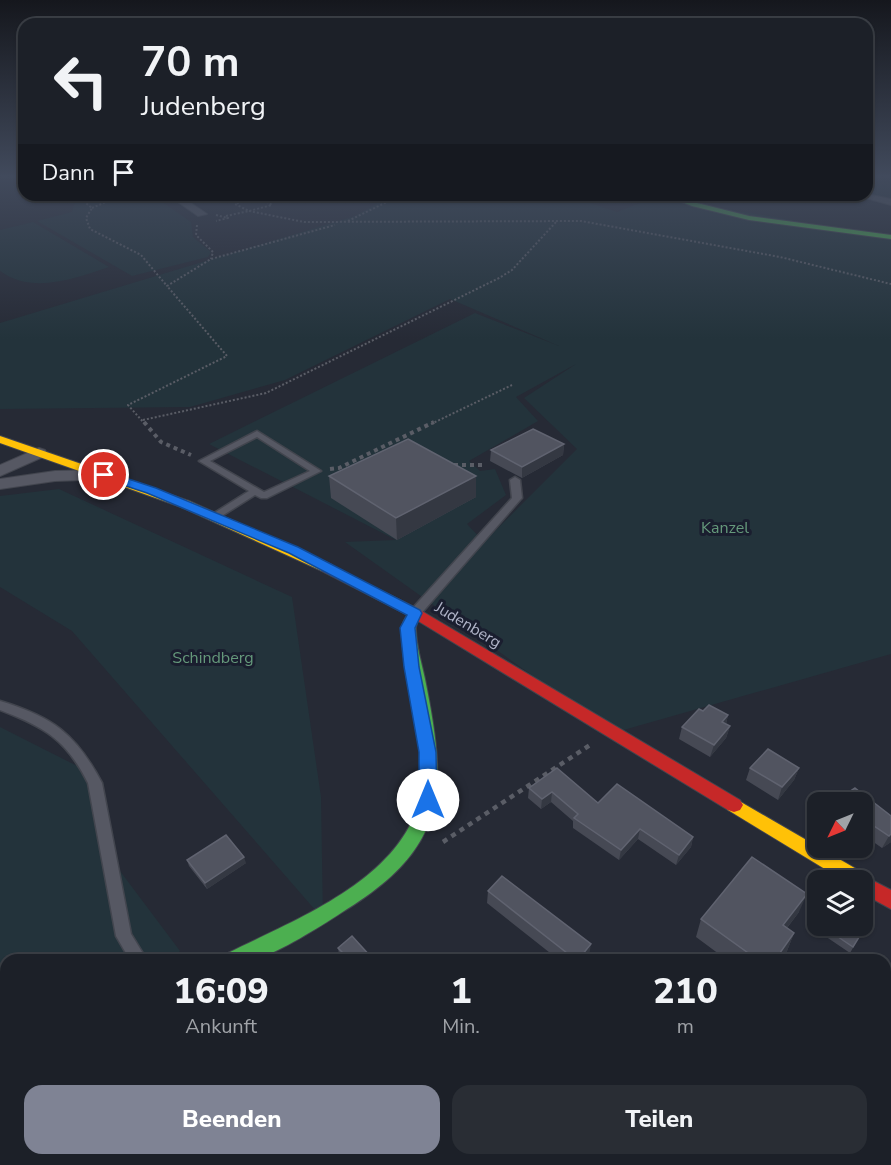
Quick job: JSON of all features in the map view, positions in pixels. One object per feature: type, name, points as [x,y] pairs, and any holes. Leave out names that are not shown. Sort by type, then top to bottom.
[{"type":"street","points":[[833,230],[891,237]]},
{"type":"street","name":"Judenberg","points":[[0,439],[104,475],[294,550],[415,613],[841,870]]},
{"type":"street","points":[[0,471],[47,455]]},
{"type":"street","points":[[0,484],[22,476],[47,455]]},
{"type":"street","points":[[0,484],[56,476],[104,475]]},
{"type":"street","points":[[246,954],[336,906],[389,869],[402,856],[420,829],[428,800],[428,752],[412,667],[408,628],[415,613]]},
{"type":"street","points":[[873,889],[890,898]]},
{"type":"lane","points":[[203,461],[257,434],[317,471]]},
{"type":"lane","points":[[203,461],[264,496],[317,471]]},
{"type":"lane","points":[[415,613],[518,498],[515,480]]},
{"type":"lane","points":[[214,517],[255,491]]},
{"type":"lane","points":[[0,705],[45,722],[60,732],[86,764],[95,783],[124,936],[135,954]]},
{"type":"path","points":[[93,230],[141,255],[227,356],[128,405],[161,442],[203,461]]},
{"type":"path","points":[[167,286],[212,259],[315,230]]},
{"type":"path","points":[[142,420],[266,393],[499,278],[512,270],[548,230]]},
{"type":"path","points":[[637,230],[780,257],[891,284]]},
{"type":"path","points":[[196,235],[213,252],[212,259]]},
{"type":"path","points":[[317,471],[339,468],[512,386]]},
{"type":"path","points":[[404,437],[414,443]]},
{"type":"path","points":[[444,459],[465,467],[484,465]]},
{"type":"path","points":[[433,848],[611,732]]},
{"type":"green space","points":[[0,230],[47,230],[109,267],[82,276],[40,283],[26,282],[0,271]]},
{"type":"green space","points":[[53,230],[192,230],[193,237],[211,252],[208,257],[132,276]]},
{"type":"green space","name":"Kanzel","points":[[307,230],[842,230],[891,240],[891,654],[613,733],[345,542],[396,540],[209,444],[475,313],[559,346],[450,299],[285,380],[190,407],[0,409],[0,323]],"holes":[[[576,364],[524,398],[577,449],[484,542],[467,524],[506,495],[495,469],[480,471],[469,461],[538,421],[516,397]]]},
{"type":"green space","name":"Schindberg","points":[[59,489],[292,597],[321,797],[323,919],[72,631],[0,587],[0,496]]},
{"type":"green space","points":[[0,727],[87,771],[102,847],[180,951],[177,954],[0,954]]},
{"type":"building","points":[[533,429],[564,444],[522,467],[491,450]]},
{"type":"building","points":[[408,439],[476,476],[396,518],[329,476]]},
{"type":"building","points":[[709,705],[728,715],[722,722],[730,726],[714,745],[682,727],[699,709],[703,711]]},
{"type":"building","points":[[768,749],[799,768],[782,787],[750,768]]},
{"type":"building","points":[[557,768],[598,803],[617,784],[693,837],[679,855],[640,829],[621,850],[574,818],[578,814],[552,792],[542,799],[529,788]]},
{"type":"building","points":[[873,802],[891,816],[889,836],[873,825]]},
{"type":"building","points":[[226,835],[244,857],[205,883],[187,860]]},
{"type":"building","points":[[752,857],[807,894],[783,925],[794,933],[779,954],[750,954],[701,919]]},
{"type":"building","points":[[502,876],[591,944],[583,954],[568,954],[488,891]]},
{"type":"building","points":[[352,936],[368,954],[344,954],[338,948]]},
{"type":"building","points":[[837,936],[860,936],[853,947]]},
{"type":"traffic: fast","points":[[835,230],[891,237]]},
{"type":"traffic: fast","points":[[247,954],[321,916],[379,877],[402,854],[419,828],[428,800],[430,780],[424,714],[408,628],[415,613]]},
{"type":"traffic: slow","points":[[0,439],[185,504],[327,568]]},
{"type":"traffic: slow","points":[[734,805],[841,870]]},
{"type":"traffic: jam","points":[[327,568],[415,613],[734,805]]},
{"type":"traffic: jam","points":[[873,889],[891,900]]},
{"type":"route","points":[[104,475],[151,491],[294,550],[415,613],[408,628],[412,667],[428,752],[428,800]]}]
